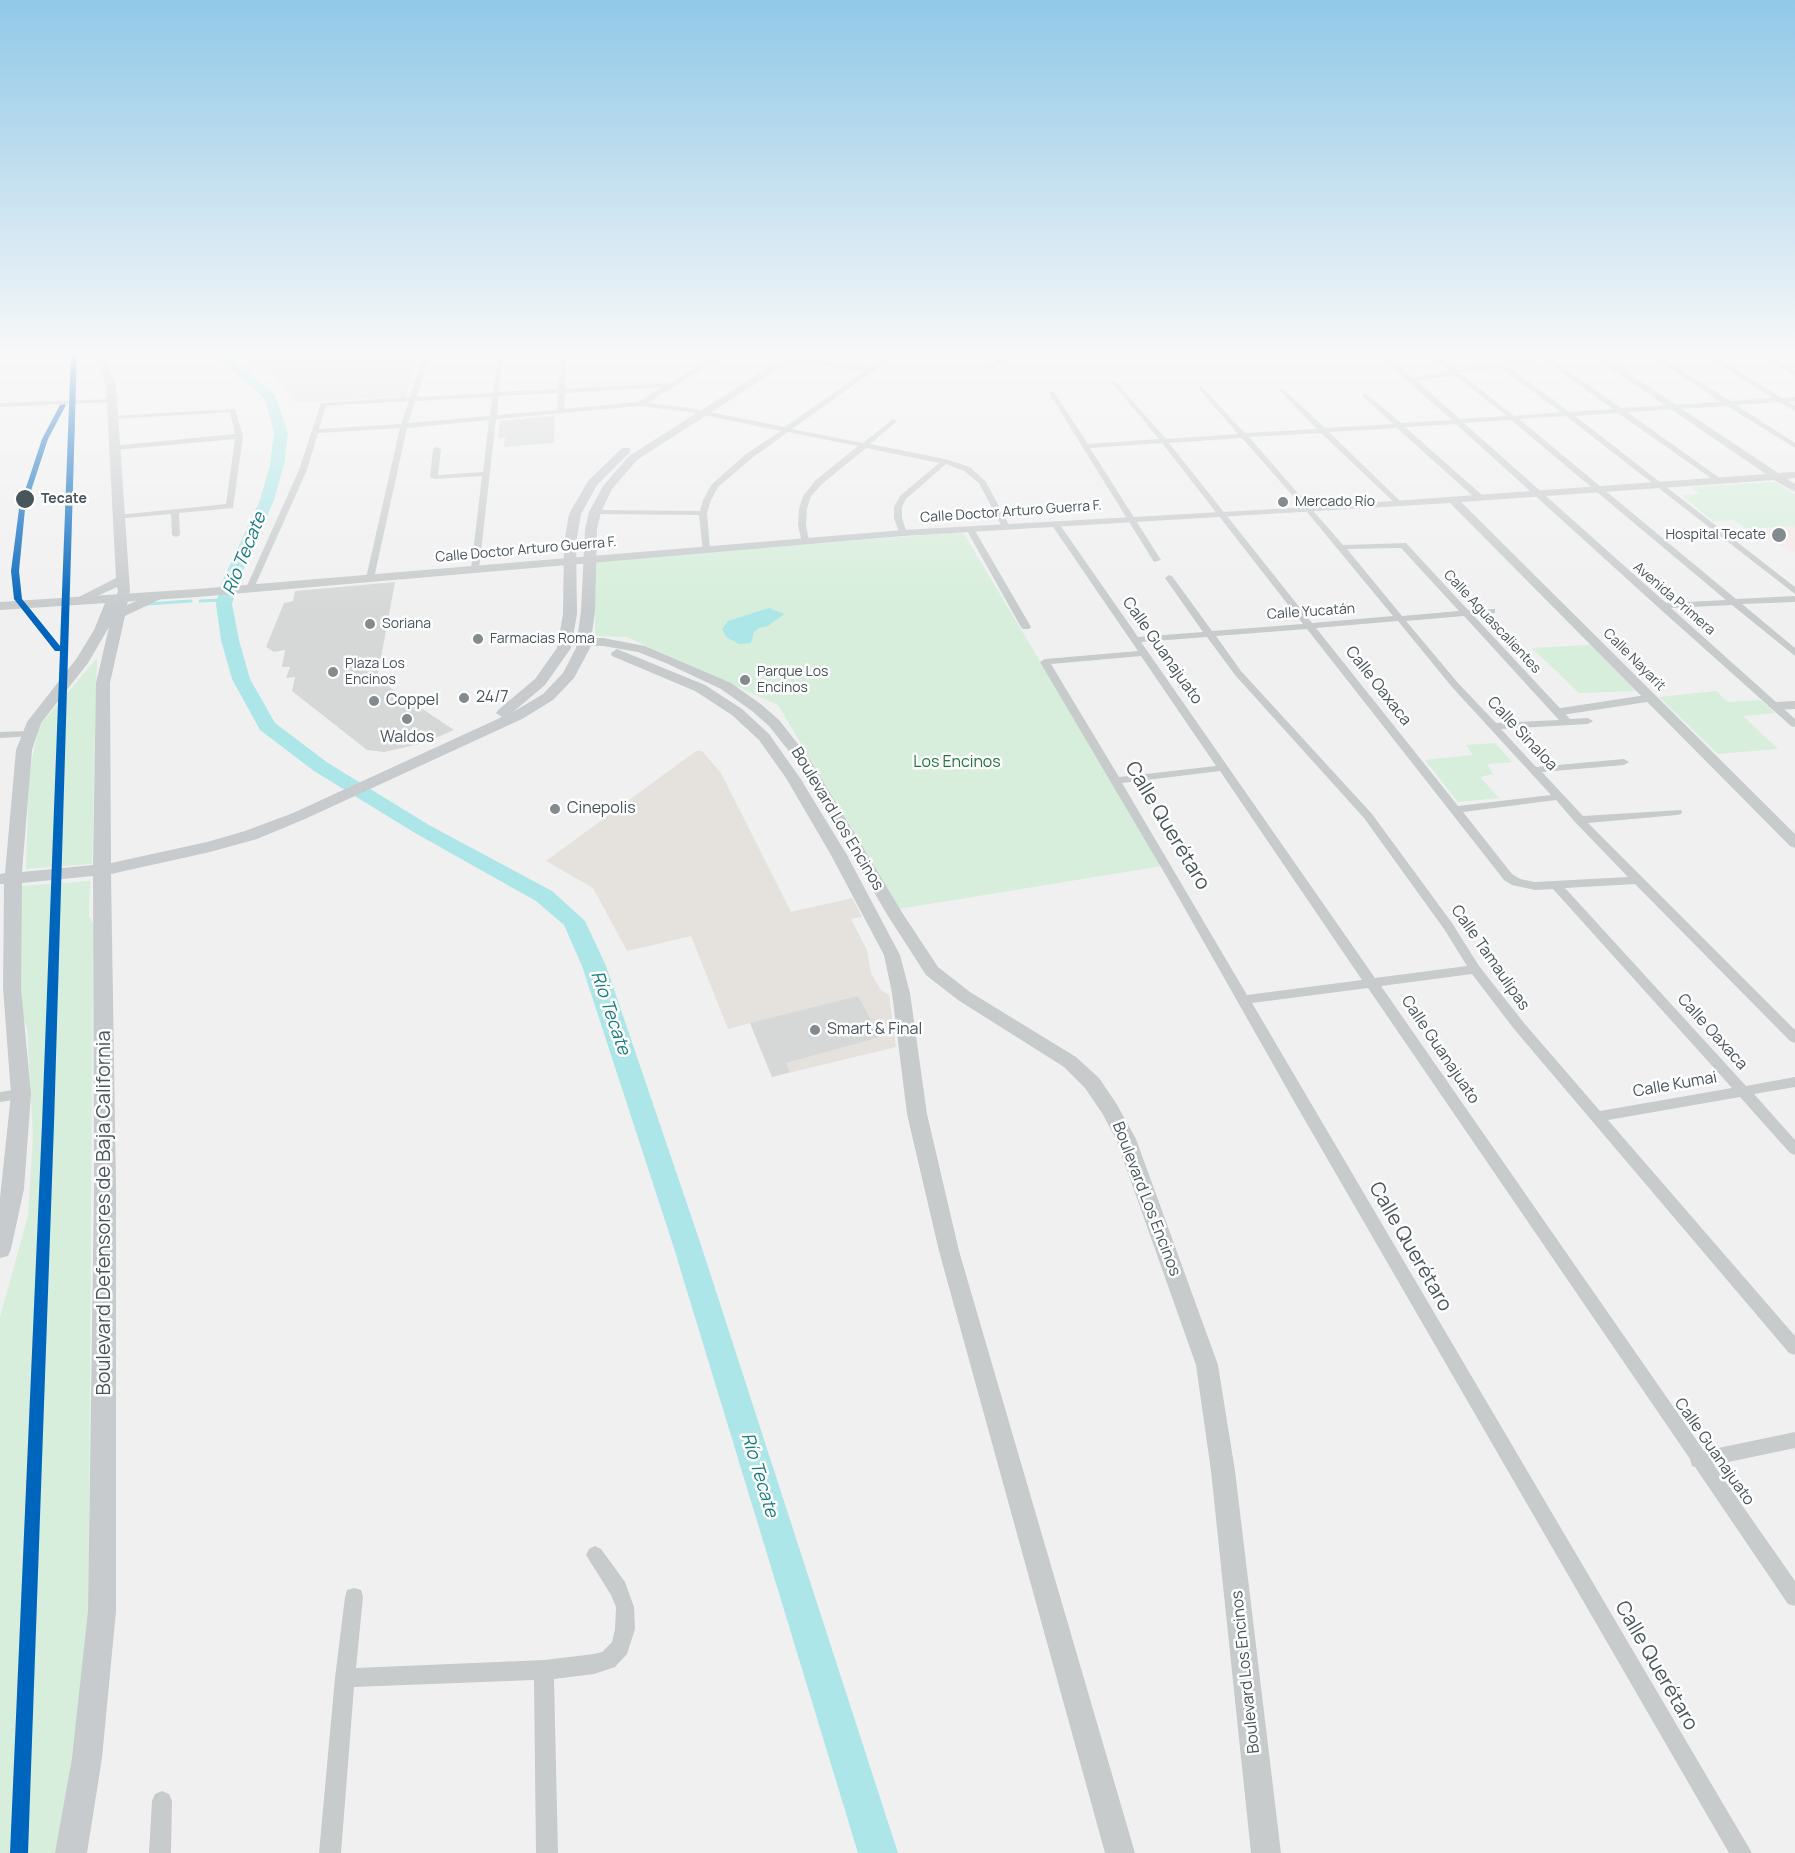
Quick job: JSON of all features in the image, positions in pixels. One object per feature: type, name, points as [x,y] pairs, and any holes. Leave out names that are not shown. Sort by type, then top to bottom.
[{"type":"main road","name":"Boulevard Defensores de Baja California","points":[[71,1853],[87,1758],[102,1611],[105,1164],[103,683],[117,597],[118,517],[115,438]]},
{"type":"main road","points":[[575,645],[570,614],[570,561],[575,514],[592,483],[630,447],[644,438]]},
{"type":"main road","points":[[6,878],[102,870],[210,848],[270,827],[331,801],[517,716],[548,697],[571,672],[590,560],[591,529],[595,512],[607,489],[624,466],[664,438]]},
{"type":"main road","points":[[78,601],[162,595]]},
{"type":"main road","points":[[78,601],[117,597]]},
{"type":"main road","points":[[0,1249],[13,1189],[21,1094],[7,1015],[6,878],[21,773],[29,734],[41,712],[83,660],[117,597]]},
{"type":"street","points":[[115,448],[213,438]]},
{"type":"street","points":[[118,517],[231,505],[239,438]]},
{"type":"street","points":[[250,588],[303,470],[312,438]]},
{"type":"street","points":[[370,578],[401,438]]},
{"type":"street","points":[[475,569],[490,438]]},
{"type":"street","points":[[706,550],[703,513],[706,500],[728,473],[774,438]]},
{"type":"street","points":[[836,438],[945,461],[967,469],[976,475],[1006,527]]},
{"type":"street","points":[[805,541],[802,525],[807,496],[819,482],[871,438]]},
{"type":"street","points":[[1082,438],[1157,560]]},
{"type":"street","name":"Calle Oaxaca","points":[[1162,438],[1508,877],[1526,885],[1556,885],[1795,1149]]},
{"type":"street","points":[[1087,446],[1204,438]]},
{"type":"street","name":"Calle Sinaloa","points":[[1245,438],[1342,547],[1455,685],[1637,880],[1795,1038]]},
{"type":"street","points":[[1332,438],[1397,503]]},
{"type":"street","points":[[1414,438],[1479,497]]},
{"type":"street","name":"Avenida Primera","points":[[1476,438],[1795,724]]},
{"type":"street","points":[[1538,438],[1795,653]]},
{"type":"street","points":[[1598,438],[1795,591]]},
{"type":"street","points":[[1659,438],[1718,481]]},
{"type":"street","points":[[1720,438],[1795,489]]},
{"type":"street","points":[[437,449],[434,477],[485,474]]},
{"type":"street","points":[[903,533],[898,518],[898,507],[903,498],[945,461]]},
{"type":"street","name":"Calle Doctor Arturo Guerra F.","points":[[162,595],[903,533],[1310,510],[1795,475]]},
{"type":"street","name":"Calle Nayarit","points":[[1452,499],[1795,843]]},
{"type":"street","points":[[175,512],[176,535]]},
{"type":"street","points":[[595,512],[703,513]]},
{"type":"street","name":"Calle Guanajuato","points":[[1055,524],[1222,768],[1374,983],[1698,1460],[1795,1597]]},
{"type":"street","points":[[970,529],[1026,627]]},
{"type":"street","name":"Calle Aguascalientes","points":[[1342,547],[1396,544],[1405,546],[1567,722]]},
{"type":"street","name":"Calle Tamaulipas","points":[[1169,579],[1238,673],[1356,800],[1443,919],[1475,969],[1519,1026],[1795,1348]]},
{"type":"street","points":[[1662,606],[1795,599]]},
{"type":"street","points":[[0,606],[78,601]]},
{"type":"street","name":"Calle Yucatán","points":[[1134,640],[1491,611]]},
{"type":"street","name":"Boulevard Los Encinos","points":[[575,645],[628,656],[682,680],[722,701],[737,712],[802,776],[932,971],[964,996],[1070,1062],[1092,1083],[1109,1108],[1126,1139],[1198,1336],[1214,1400],[1266,1853]]},
{"type":"street","name":"Calle Querétaro","points":[[1143,653],[1045,662],[1741,1853]]},
{"type":"street","points":[[1557,712],[1650,698]]},
{"type":"street","points":[[1775,706],[1795,705]]},
{"type":"street","points":[[1494,726],[1588,721]]},
{"type":"street","points":[[0,735],[29,734]]},
{"type":"street","points":[[1534,770],[1624,762]]},
{"type":"street","points":[[1115,781],[1222,768]]},
{"type":"street","name":"Boulevard Los Encinos","points":[[802,776],[876,922],[898,972],[917,1114],[949,1251],[1120,1853]]},
{"type":"street","points":[[1454,810],[1558,797]]},
{"type":"street","points":[[1580,820],[1677,812]]},
{"type":"street","points":[[1781,829],[1795,828]]},
{"type":"street","points":[[1556,885],[1637,880]]},
{"type":"street","points":[[1243,1000],[1475,969]]},
{"type":"street","name":"Calle Kumai","points":[[1598,1117],[1795,1082]]},
{"type":"street","points":[[0,1097],[21,1094]]},
{"type":"street","points":[[1698,1460],[1795,1440]]},
{"type":"street","points":[[345,1678],[544,1670],[608,1660],[620,1647],[625,1629],[625,1607],[618,1589],[595,1555]]},
{"type":"street","points":[[330,1853],[354,1597]]},
{"type":"street","points":[[544,1670],[547,1853]]},
{"type":"street","points":[[160,1853],[162,1801]]},
{"type":"shaded area","name":"Hospital Tecate","points":[[1795,527],[1795,552],[1770,541],[1756,530]]},
{"type":"shaded area","points":[[696,751],[702,751],[721,773],[791,912],[852,898],[862,917],[851,919],[867,950],[871,973],[881,990],[889,995],[896,1047],[772,1077],[750,1023],[728,1029],[691,936],[627,951],[593,888],[546,861]]},
{"type":"green space","points":[[1776,482],[1795,495],[1795,526],[1746,529],[1734,520],[1713,521],[1681,495],[1699,494],[1690,487]]},
{"type":"green space","name":"Los Encinos","points":[[963,532],[1162,866],[899,909],[778,705],[627,637],[595,636],[594,561]]},
{"type":"green space","points":[[1590,645],[1636,691],[1579,693],[1532,648]]},
{"type":"green space","points":[[97,658],[92,864],[26,869],[29,774],[39,726]]},
{"type":"green space","points":[[1716,691],[1728,702],[1761,700],[1775,713],[1743,716],[1778,749],[1718,754],[1659,697]]},
{"type":"green space","points":[[1495,743],[1512,762],[1487,764],[1493,774],[1480,777],[1499,798],[1458,802],[1425,760],[1473,755],[1466,745]]},
{"type":"green space","points":[[90,881],[89,916],[93,923],[88,1655],[57,1853],[0,1853],[0,1317],[28,1216],[33,1137],[27,1027],[13,1004],[21,886]]},
{"type":"water","points":[[769,608],[784,614],[768,626],[754,632],[751,643],[739,644],[726,637],[722,629],[728,621]]},
{"type":"building","points":[[505,438],[554,438],[554,443],[504,447]]},
{"type":"building","name":"Plaza Los Encinos","points":[[395,582],[377,679],[454,730],[424,743],[384,752],[367,750],[292,691],[295,677],[286,678],[290,667],[282,667],[285,650],[274,652],[266,647],[284,603],[293,601],[295,591]]},
{"type":"building","name":"Smart & Final","points":[[858,996],[880,1037],[786,1063],[790,1072],[772,1077],[750,1023]]},
{"type":"waterway","name":"Río Tecate","points":[[280,438],[277,465],[267,500],[230,582],[224,604],[230,640],[241,679],[267,726],[321,767],[422,829],[544,896],[574,921],[594,966],[687,1245],[878,1853]]},
{"type":"waterway","points":[[200,601],[225,600]]},
{"type":"waterway","points":[[147,604],[191,601]]},
{"type":"transit line","points":[[45,438],[22,509],[15,571],[18,599],[58,649]]},
{"type":"transit line","points":[[19,1853],[48,1124],[71,438]]},
{"type":"place","name":"Tecate","points":[[25,499]]},
{"type":"place","name":"Mercado Río","points":[[1283,502]]},
{"type":"place","name":"Hospital Tecate","points":[[1779,535]]},
{"type":"place","name":"Soriana","points":[[370,624]]},
{"type":"place","name":"Farmacias Roma","points":[[478,639]]},
{"type":"place","name":"Plaza Los Encinos","points":[[333,672]]},
{"type":"place","name":"Parque Los Encinos","points":[[745,680]]},
{"type":"place","name":"24/7","points":[[464,698]]},
{"type":"place","name":"Coppel","points":[[374,701]]},
{"type":"place","name":"Waldos","points":[[407,719]]},
{"type":"place","name":"Cinepolis","points":[[555,809]]},
{"type":"place","name":"Smart & Final","points":[[815,1030]]}]
